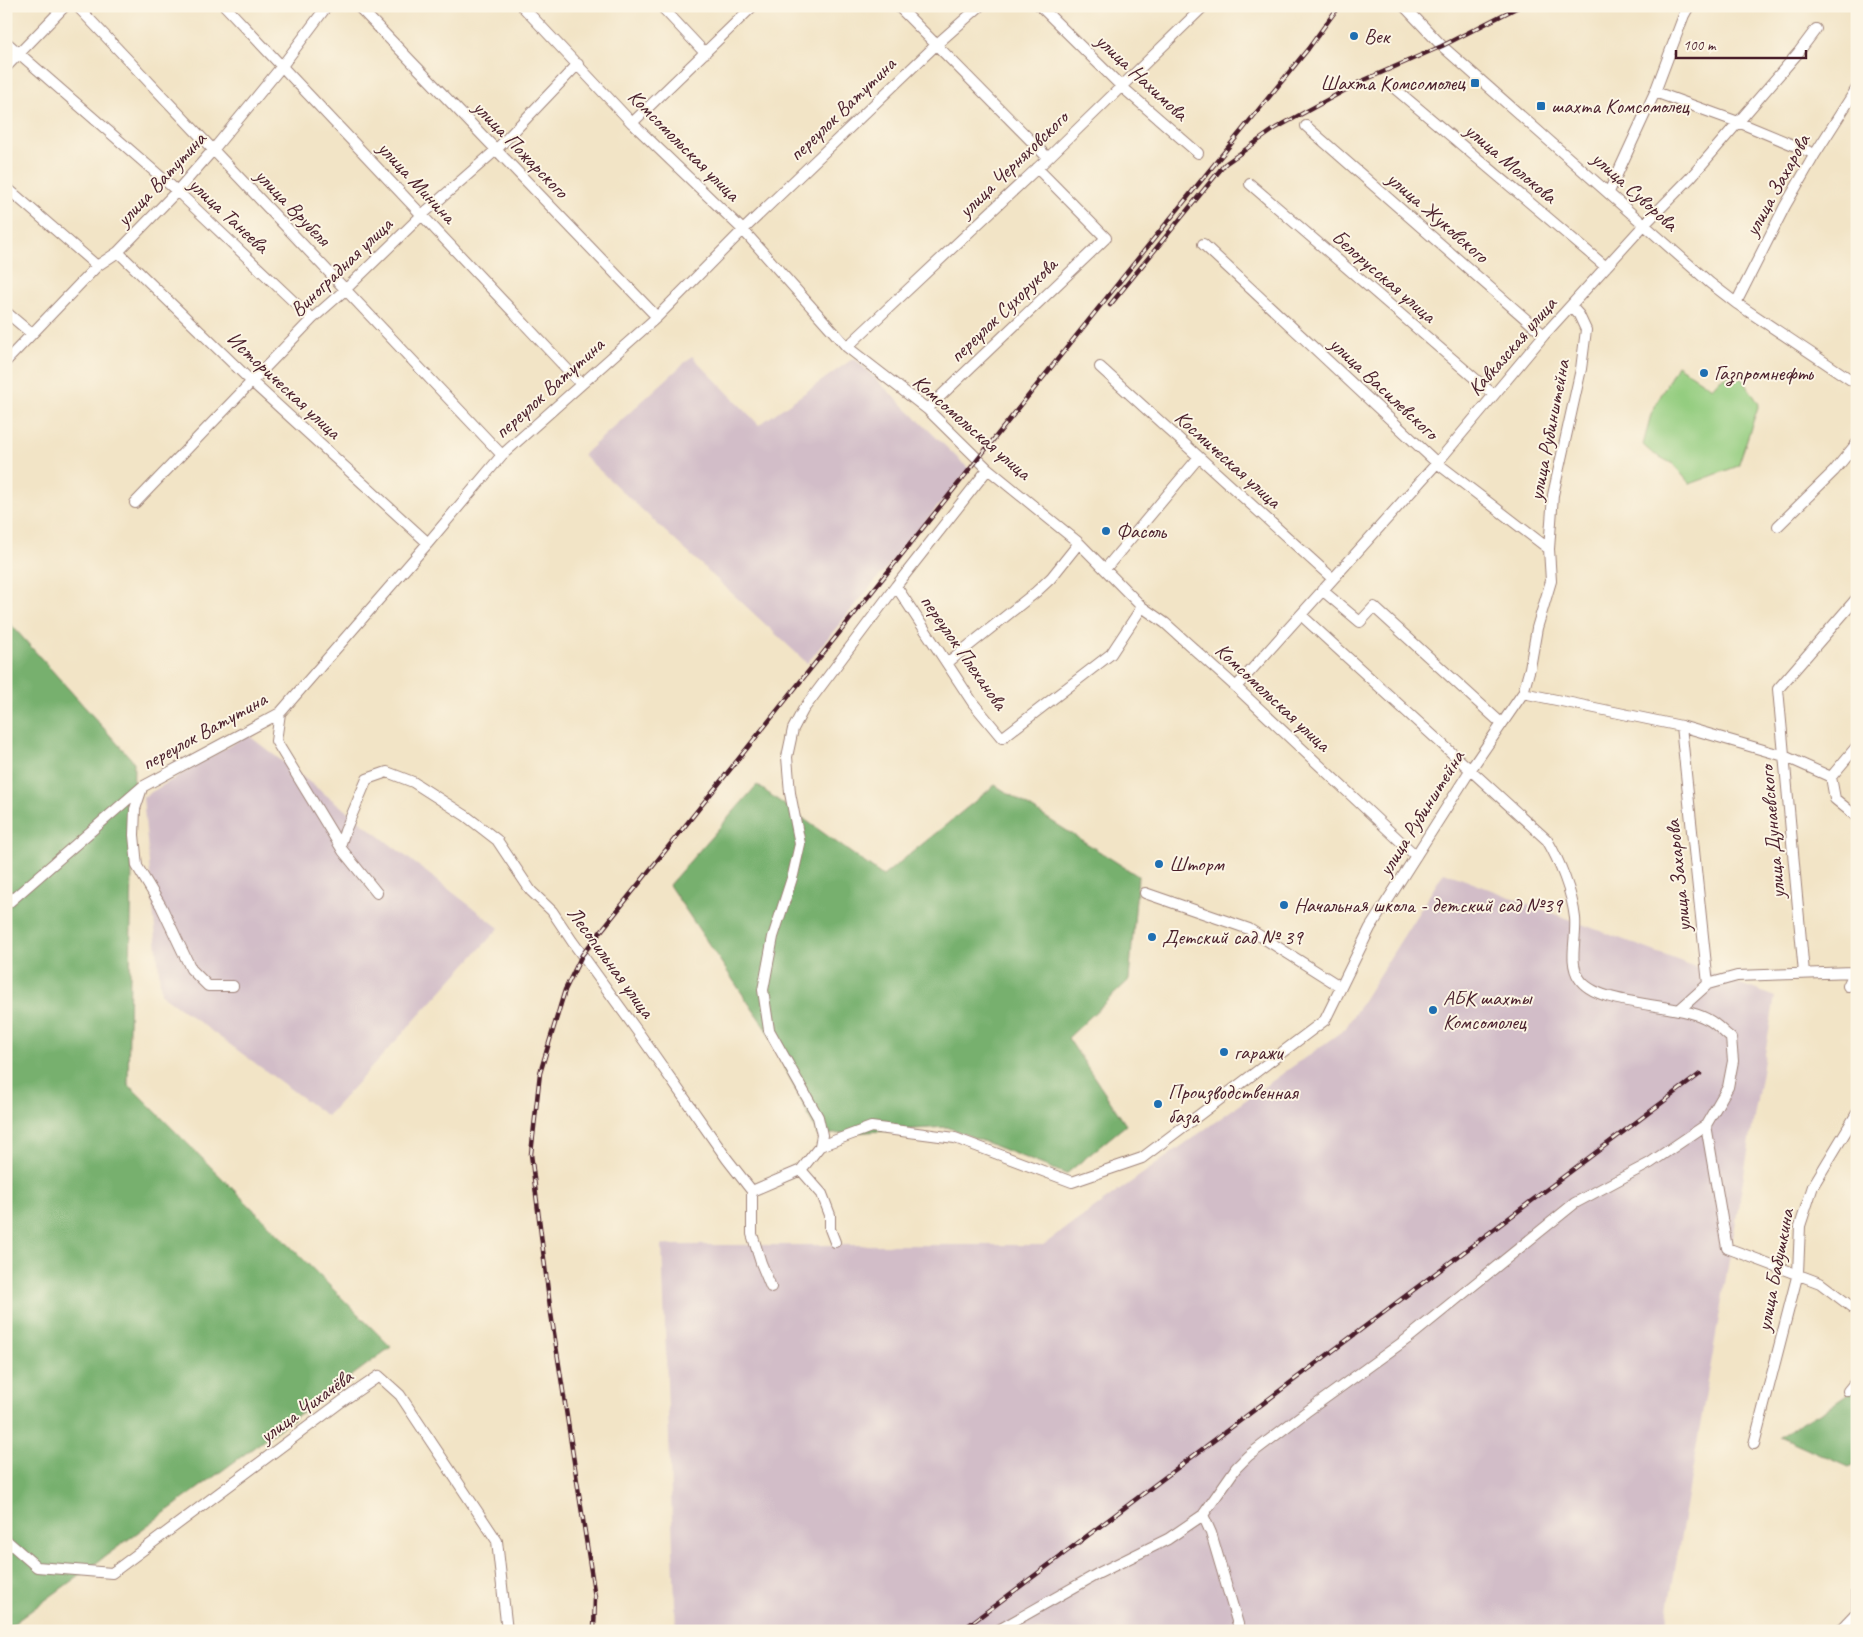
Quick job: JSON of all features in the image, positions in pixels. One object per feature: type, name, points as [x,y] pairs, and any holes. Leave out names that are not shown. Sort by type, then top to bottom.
[{"type":"street","points":[[6,67],[65,6]]},
{"type":"street","name":"улица Врубеля","points":[[77,6],[502,455]]},
{"type":"street","name":"улица Минина","points":[[225,6],[423,214],[581,384]]},
{"type":"street","name":"улица Ватутина","points":[[6,362],[96,266],[118,252],[177,191],[282,66],[327,6]]},
{"type":"street","name":"улица Пожарского","points":[[358,6],[657,317]]},
{"type":"street","points":[[632,123],[753,6]]},
{"type":"street","points":[[898,6],[1048,158]]},
{"type":"street","name":"переулок Ватутина","points":[[6,904],[142,787],[280,713],[502,455],[657,317],[743,230],[937,44],[980,6]]},
{"type":"street","name":"улица Нахимова","points":[[1040,6],[1121,86],[1198,153]]},
{"type":"street","name":"улица Черняховского","points":[[847,347],[1048,158],[1204,6]]},
{"type":"street","name":"улица Суворова","points":[[1404,6],[1442,46],[1710,283],[1736,304],[1857,384]]},
{"type":"street","points":[[1609,192],[1655,92],[1689,6]]},
{"type":"street","name":"Комсомольская улица","points":[[528,8],[632,123],[743,230],[847,347],[927,409],[988,469],[1079,543],[1106,568],[1142,607],[1165,623],[1236,687],[1416,856]]},
{"type":"street","points":[[665,8],[705,52]]},
{"type":"street","name":"Кавказская улица","points":[[1236,687],[1437,463],[1544,335],[1690,177],[1816,29]]},
{"type":"street","name":"улица Танеева","points":[[6,42],[177,191],[312,319]]},
{"type":"street","name":"Виноградная улица","points":[[135,503],[312,319],[346,289],[423,214],[496,150],[578,64]]},
{"type":"street","name":"улица Молокова","points":[[1392,87],[1606,267]]},
{"type":"street","name":"улица Захарова","points":[[1736,304],[1785,206],[1857,88]]},
{"type":"street","points":[[1655,92],[1738,122],[1815,154]]},
{"type":"street","name":"улица Жуковского","points":[[1306,126],[1544,335]]},
{"type":"street","name":"переулок Сухорукова","points":[[927,409],[1106,238],[1037,168]]},
{"type":"street","name":"Белорусская улица","points":[[1250,184],[1494,395]]},
{"type":"street","points":[[6,187],[96,266]]},
{"type":"street","name":"улица Василевского","points":[[1203,244],[1437,463],[1549,549]]},
{"type":"street","name":"Историческая улица","points":[[118,252],[251,381],[428,543]]},
{"type":"street","name":"улица Рубинштейна","points":[[820,1146],[871,1127],[955,1138],[1072,1182],[1142,1158],[1325,1020],[1370,928],[1470,769],[1523,693],[1530,668],[1537,628],[1551,581],[1549,549],[1553,495],[1580,369],[1586,330],[1579,315],[1571,306]]},
{"type":"street","points":[[6,312],[32,334]]},
{"type":"street","name":"Космическая улица","points":[[1100,367],[1332,578]]},
{"type":"street","points":[[1778,526],[1834,471],[1857,443]]},
{"type":"street","points":[[1106,568],[1199,457]]},
{"type":"street","points":[[771,1287],[752,1234],[752,1191],[801,1170],[820,1146],[822,1135],[818,1117],[769,1030],[763,990],[773,937],[793,876],[800,844],[790,793],[786,757],[793,729],[803,710],[896,586],[988,469]]},
{"type":"street","points":[[947,663],[1036,592],[1051,578],[1079,543]]},
{"type":"street","name":"переулок Плеханова","points":[[896,586],[973,703],[1002,738],[1111,654],[1142,607]]},
{"type":"street","points":[[1322,590],[1360,622],[1374,607],[1502,724]]},
{"type":"street","name":"улица Дунаевского","points":[[1804,973],[1778,689],[1857,598]]},
{"type":"street","points":[[997,1631],[1099,1572],[1168,1539],[1203,1515],[1236,1468],[1256,1450],[1407,1339],[1575,1203],[1650,1163],[1706,1125],[1728,1087],[1733,1062],[1731,1038],[1707,1019],[1679,1010],[1605,996],[1584,985],[1575,971],[1574,917],[1560,861],[1547,840],[1302,615]]},
{"type":"street","points":[[1523,693],[1681,726],[1784,756],[1831,777]]},
{"type":"street","points":[[280,713],[276,741],[340,846],[377,894]]},
{"type":"street","name":"улица Захарова","points":[[1681,726],[1708,984]]},
{"type":"street","points":[[1831,777],[1857,746]]},
{"type":"street","name":"Лесопильная улица","points":[[340,846],[367,779],[387,772],[414,782],[466,816],[497,840],[531,891],[552,911],[726,1159],[752,1191]]},
{"type":"street","points":[[1831,777],[1835,799],[1857,817]]},
{"type":"street","points":[[142,787],[135,809],[134,835],[138,866],[191,969],[208,986],[233,986]]},
{"type":"street","points":[[1144,893],[1249,929],[1341,987]]},
{"type":"street","points":[[1679,1010],[1708,984],[1737,976],[1855,970],[1848,986]]},
{"type":"street","name":"улица Бабушкина","points":[[1754,1444],[1798,1273],[1800,1226],[1814,1186],[1857,1113]]},
{"type":"street","points":[[1706,1125],[1727,1248],[1798,1273],[1820,1283],[1855,1306]]},
{"type":"street","points":[[801,1170],[822,1194],[830,1215],[830,1229],[836,1242]]},
{"type":"street","name":"улица Чихачёва","points":[[6,1540],[37,1567],[112,1573],[341,1402],[379,1376],[400,1395],[498,1540],[508,1631]]},
{"type":"street","points":[[1848,1391],[1857,1380]]},
{"type":"street","points":[[1203,1515],[1211,1533],[1240,1631]]},
{"type":"street","points":[[1839,1631],[1857,1612],[1857,1584]]},
{"type":"shaded area","points":[[692,356],[759,425],[854,358],[969,469],[807,663],[583,455]]},
{"type":"shaded area","points":[[248,735],[499,928],[327,1116],[161,994],[143,797]]},
{"type":"shaded area","points":[[1444,872],[1775,997],[1666,1621],[1641,1631],[676,1631],[662,1245],[1043,1245],[1345,1029]]},
{"type":"green space","points":[[1677,365],[1712,388],[1720,379],[1733,374],[1744,381],[1759,404],[1738,466],[1690,484],[1673,464],[1652,453],[1643,445],[1651,414]]},
{"type":"green space","points":[[6,619],[134,762],[128,1084],[391,1347],[6,1629]]},
{"type":"green space","points":[[757,785],[883,876],[995,785],[1138,876],[1129,980],[1068,1038],[1126,1125],[1066,1174],[947,1127],[818,1135],[766,1029],[669,885]]},
{"type":"green space","points":[[1857,1388],[1857,1463],[1849,1467],[1780,1436],[1828,1408]]},
{"type":"railway","points":[[594,1631],[595,1597],[550,1307],[531,1154],[540,1073],[565,990],[582,955],[1148,246],[1308,49],[1339,6]]},
{"type":"railway","points":[[1110,305],[1225,164],[1276,128],[1360,82],[1442,46],[1520,6]]},
{"type":"railway","points":[[961,1631],[1700,1074]]},
{"type":"place","name":"Век","points":[[1354,36]]},
{"type":"place","name":"Шахта Комсомолец","points":[[1475,83]]},
{"type":"place","name":"шахта Комсомолец","points":[[1541,106]]},
{"type":"place","name":"Газпромнефть","points":[[1704,373]]},
{"type":"place","name":"Фасоль","points":[[1106,531]]},
{"type":"place","name":"Шторм","points":[[1159,864]]},
{"type":"place","name":"Начальная школа - детский сад №39","points":[[1284,905]]},
{"type":"place","name":"Детский сад № 39","points":[[1152,937]]},
{"type":"place","name":"АБК шахты Комсомолец","points":[[1433,1010]]},
{"type":"place","name":"гаражи","points":[[1224,1052]]},
{"type":"place","name":"Производственная база","points":[[1158,1104]]}]
